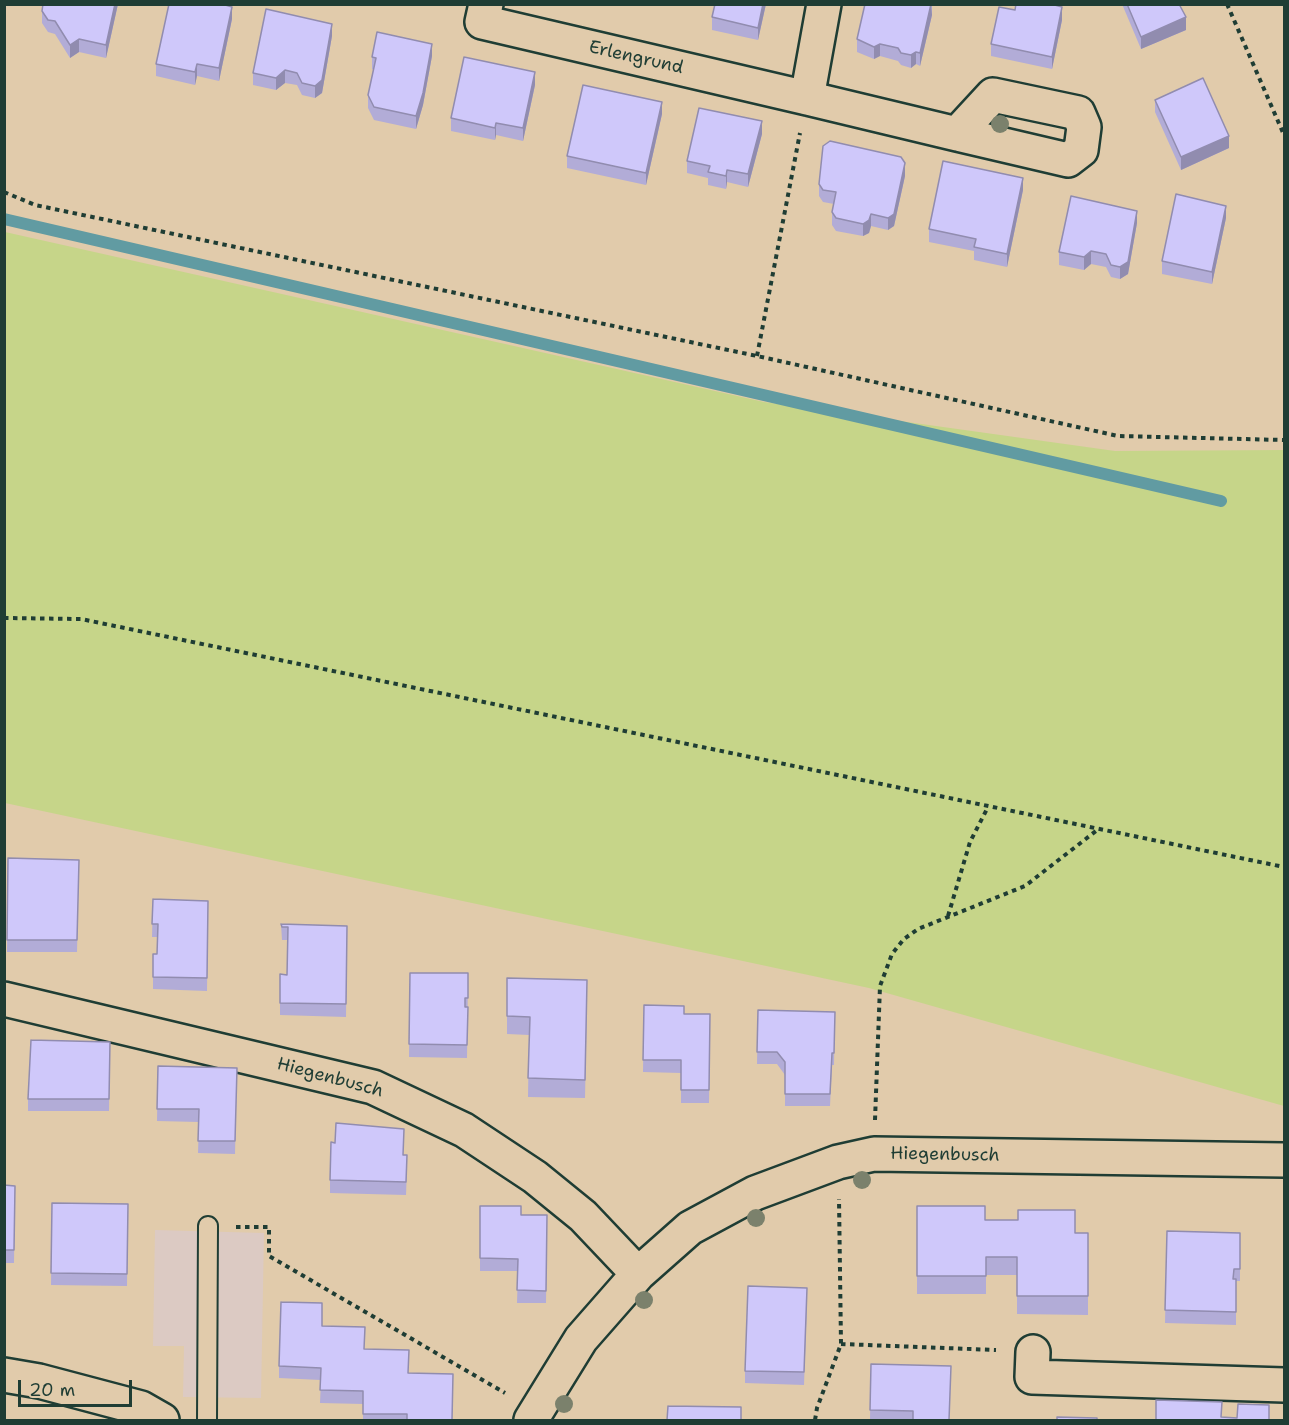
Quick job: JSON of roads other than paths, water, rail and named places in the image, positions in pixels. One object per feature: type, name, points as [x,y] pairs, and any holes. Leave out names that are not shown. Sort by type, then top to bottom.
[{"type":"street","name":"Erlengrund","points":[[486,4],[482,22],[957,134]]},
{"type":"street","points":[[807,98],[824,4]]},
{"type":"street","name":"Hiegenbusch","points":[[4,999],[374,1087],[464,1130],[535,1177],[583,1216],[638,1274]]},
{"type":"street","name":"Hiegenbusch","points":[[521,1408],[638,1274],[690,1228],[755,1193],[838,1161],[874,1154],[1284,1160]]},
{"type":"street","points":[[1033,1352],[1032,1377],[1284,1385]]},
{"type":"street","points":[[4,1375],[39,1381],[141,1408],[162,1420]]},
{"type":"lane","points":[[207,1420],[208,1226]]},
{"type":"waterway","points":[[4,219],[1221,501]]}]
